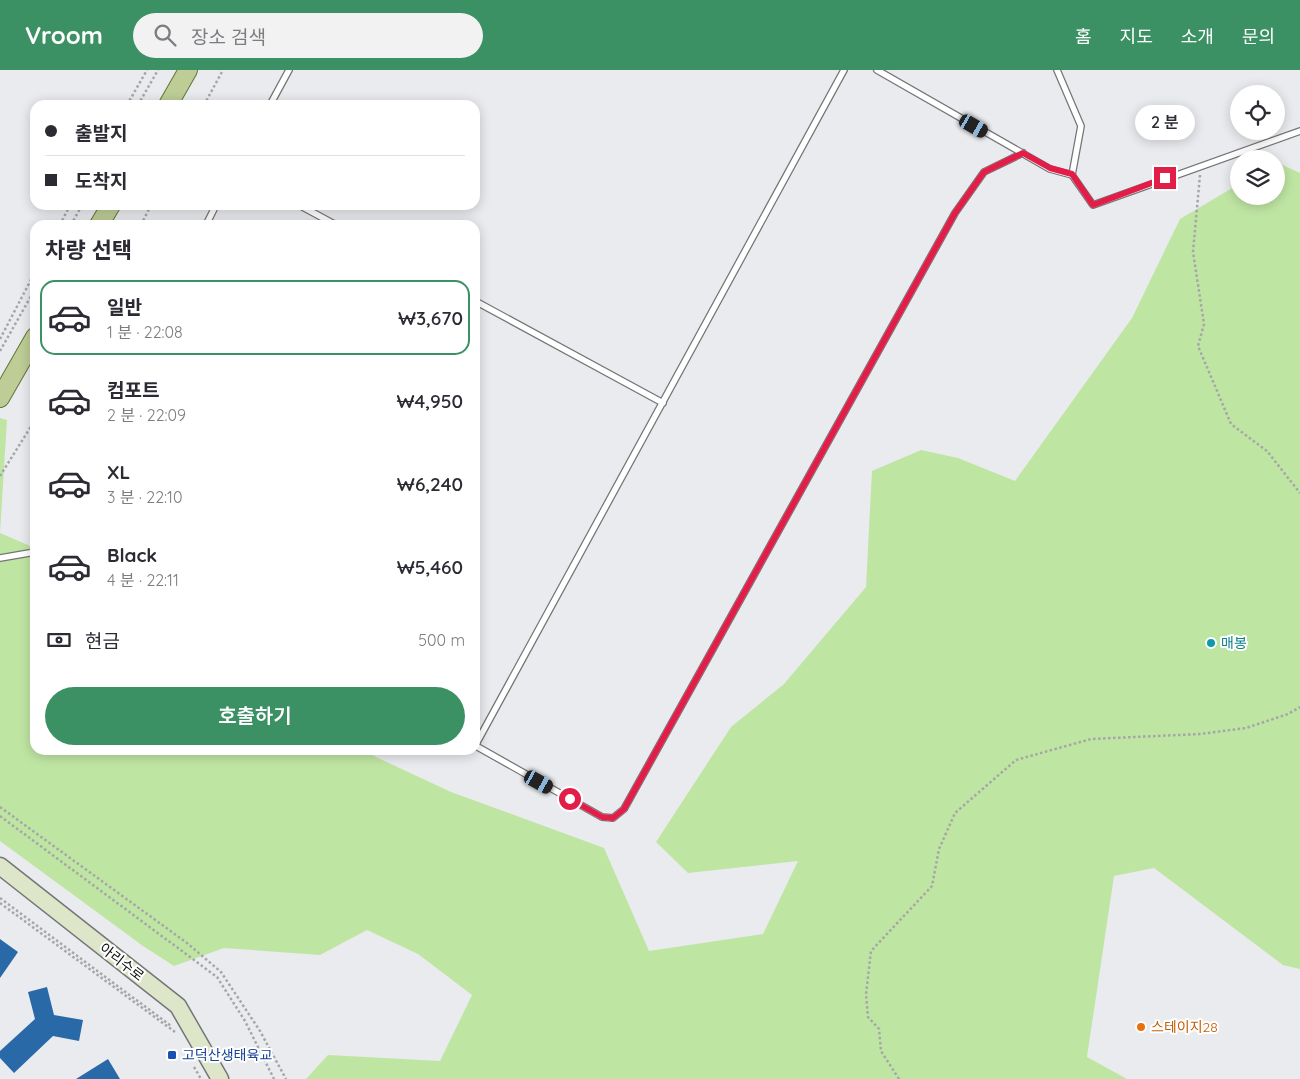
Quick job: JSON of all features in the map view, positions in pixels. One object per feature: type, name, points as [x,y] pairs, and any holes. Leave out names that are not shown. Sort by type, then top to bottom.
[{"type":"main road","points":[[171,100],[188,70]]},
{"type":"main road","points":[[0,398],[30,346]]},
{"type":"main road","name":"아리수로","points":[[0,866],[178,1006],[220,1079]]},
{"type":"lane","points":[[273,100],[289,70]]},
{"type":"lane","points":[[480,737],[844,70]]},
{"type":"lane","points":[[877,70],[1050,168],[1072,174],[1093,205],[1300,131]]},
{"type":"lane","points":[[1057,70],[1081,126],[1072,174]]},
{"type":"lane","points":[[480,749],[602,817],[613,818],[624,809],[955,213],[984,172],[1023,153]]},
{"type":"lane","points":[[308,210],[327,220]]},
{"type":"lane","points":[[480,304],[663,403]]},
{"type":"lane","points":[[0,558],[30,553]]},
{"type":"path","points":[[130,100],[146,70]]},
{"type":"path","points":[[141,100],[158,70]]},
{"type":"path","points":[[207,100],[223,70]]},
{"type":"path","points":[[1201,165],[1194,252],[1204,324],[1198,346],[1230,424],[1266,451],[1300,493]]},
{"type":"path","points":[[0,339],[30,282]]},
{"type":"path","points":[[0,351],[30,298]]},
{"type":"path","points":[[0,476],[30,428]]},
{"type":"path","points":[[899,1079],[881,1051],[879,1029],[868,1017],[866,994],[871,951],[932,886],[939,849],[955,813],[1016,760],[1091,739],[1200,734],[1246,728],[1288,714],[1300,707]]},
{"type":"path","points":[[0,807],[187,943],[221,972],[260,1031],[286,1079]]},
{"type":"path","points":[[0,816],[217,978],[245,1021],[274,1079]]},
{"type":"path","points":[[0,898],[178,1030]]},
{"type":"path","points":[[0,903],[176,1032],[180,1040]]},
{"type":"path","points":[[201,1079],[194,1063],[205,1079]]},
{"type":"green space","points":[[1285,166],[1300,173],[1300,969],[1283,965],[1154,868],[1114,876],[1087,1057],[1127,1079],[306,1079],[328,1055],[440,1061],[472,995],[418,954],[367,930],[320,955],[224,948],[174,966],[143,946],[0,841],[0,533],[30,546],[30,755],[372,755],[451,792],[604,848],[649,951],[763,934],[798,861],[688,873],[656,842],[731,727],[784,684],[866,587],[872,471],[921,450],[958,458],[1015,481],[1132,318],[1180,219],[1230,189],[1230,205],[1285,205]]},
{"type":"green space","points":[[0,418],[7,420],[0,533]]},
{"type":"building","points":[[0,939],[18,952],[0,978]]},
{"type":"building","points":[[47,987],[54,1015],[83,1020],[79,1041],[53,1036],[14,1073],[0,1058],[0,1051],[35,1019],[28,992]]},
{"type":"building","points":[[108,1059],[120,1079],[76,1079]]},
{"type":"place","name":"매봉","points":[[1211,643]]},
{"type":"place","name":"스테이지28","points":[[1141,1027]]},
{"type":"place","name":"고덕산생태육교","points":[[172,1055]]},
{"type":"route","points":[[570,799],[602,817],[613,818],[624,809],[955,213],[984,172],[1023,153],[1050,168],[1072,174],[1093,205],[1165,178]]}]
